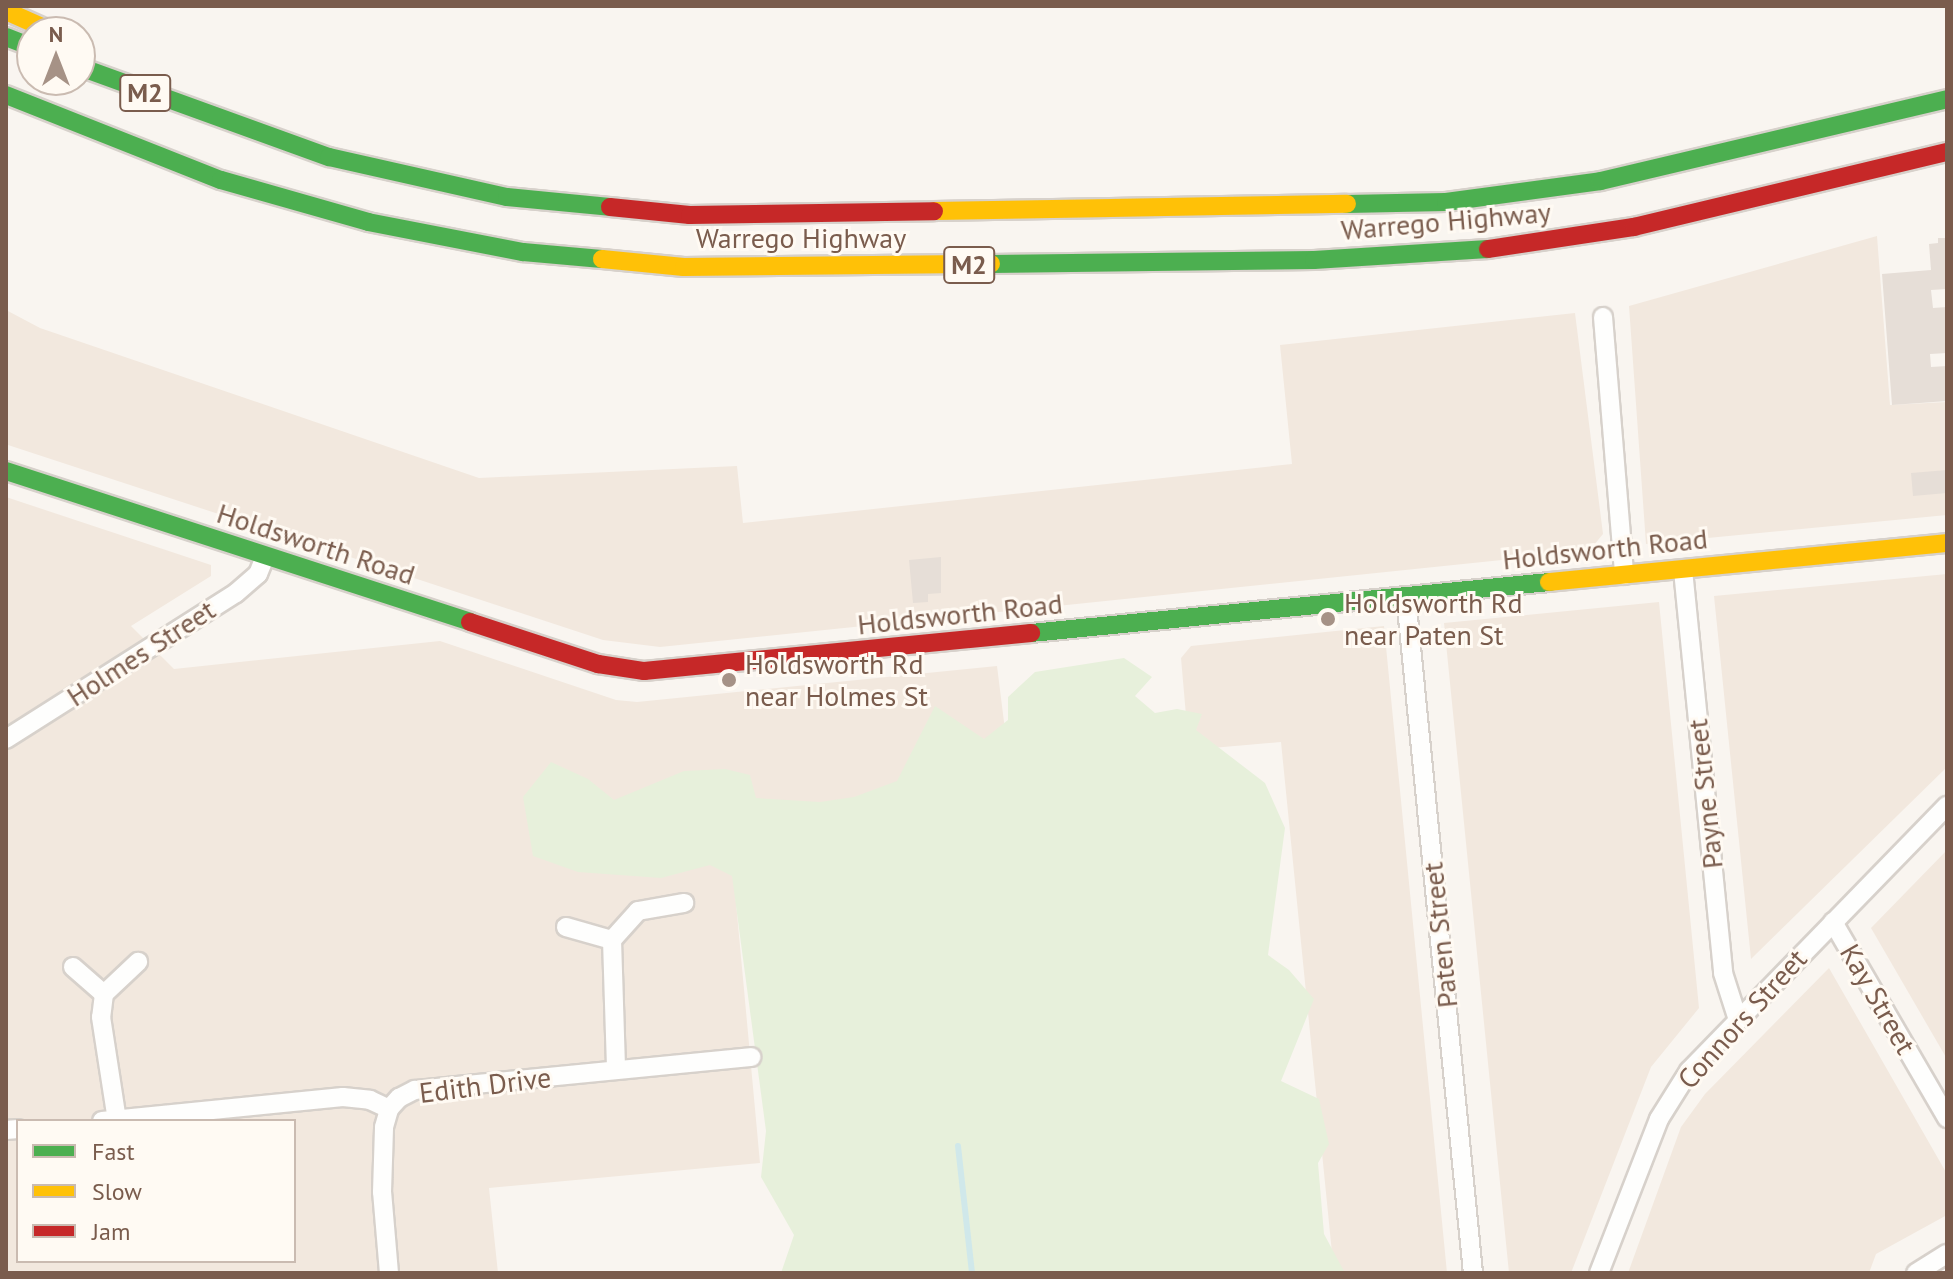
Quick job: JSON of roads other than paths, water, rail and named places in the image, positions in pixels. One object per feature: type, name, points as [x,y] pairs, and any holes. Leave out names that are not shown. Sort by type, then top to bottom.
[{"type":"main road","points":[[96,51],[188,92],[210,118]]},
{"type":"main road","name":"Warrego Highway","points":[[96,73],[210,118],[329,157],[507,197],[627,212],[768,216],[1446,202],[1601,181],[1947,99]]},
{"type":"main road","name":"Warrego Highway","points":[[6,95],[206,175],[368,222],[523,252],[684,267],[1314,260],[1487,249],[1634,227],[1947,152]]},
{"type":"main road","name":"Holdsworth Road","points":[[6,471],[598,664],[644,671],[1947,543]]},
{"type":"street","points":[[1603,317],[1624,575]]},
{"type":"street","name":"Holmes Street","points":[[6,739],[236,593],[258,574],[265,557]]},
{"type":"street","name":"Payne Street","points":[[1683,570],[1723,973],[1737,1017]]},
{"type":"street","name":"Paten Street","points":[[1406,597],[1473,1273]]},
{"type":"street","name":"Connors Street","points":[[1599,1273],[1659,1119],[1689,1071],[1737,1017],[1947,806]]},
{"type":"street","points":[[616,1070],[612,940],[638,911],[684,903]]},
{"type":"street","name":"Kay Street","points":[[1833,922],[1947,1118]]},
{"type":"street","points":[[566,927],[612,940]]},
{"type":"street","points":[[110,1119],[101,1017],[104,994],[138,962]]},
{"type":"street","points":[[73,967],[104,994]]},
{"type":"street","name":"Edith Drive","points":[[389,1273],[382,1192],[389,1109],[415,1090],[751,1057]]},
{"type":"street","points":[[120,1119],[343,1097],[370,1100],[389,1109]]},
{"type":"street","points":[[1916,1273],[1947,1254]]},
{"type":"waterway","points":[[958,1146],[972,1273]]},
{"type":"place","name":"Holdsworth Rd near Paten St","points":[[1328,619]]},
{"type":"place","name":"Holdsworth Rd near Holmes St","points":[[729,680]]}]
